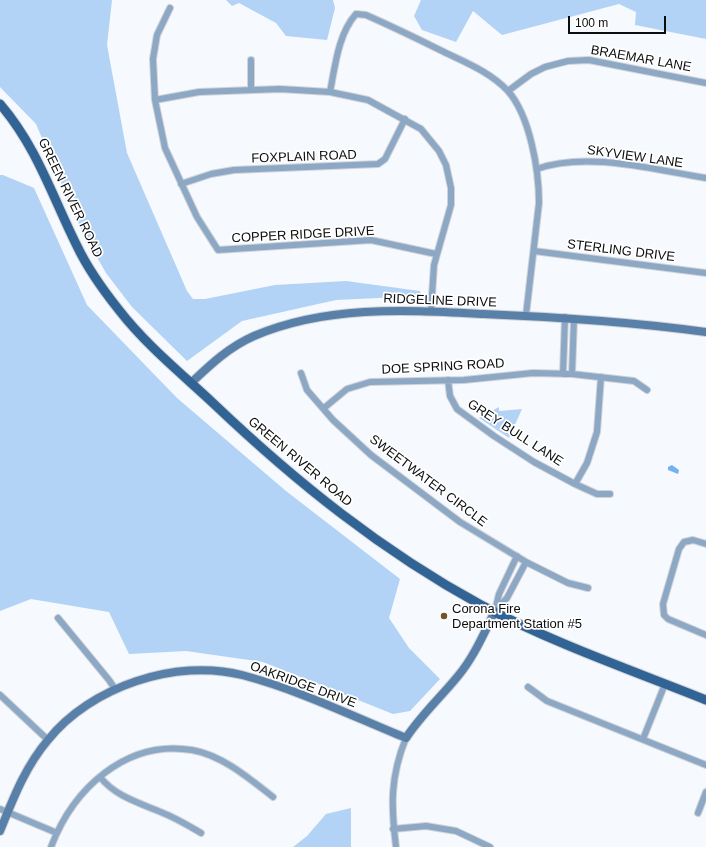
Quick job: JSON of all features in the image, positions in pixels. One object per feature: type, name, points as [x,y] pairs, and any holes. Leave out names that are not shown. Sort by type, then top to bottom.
[{"type":"main road","name":"GREEN RIVER ROAD","points":[[0,104],[26,137],[78,249],[107,296],[142,336],[278,463],[342,515],[408,561],[495,611],[570,646],[706,700]]},
{"type":"street","points":[[170,8],[157,35],[152,76],[155,100],[165,148],[181,184]]},
{"type":"street","points":[[330,92],[338,52],[350,20],[356,14],[366,14],[489,74],[508,91],[518,105],[527,129],[537,169],[539,203],[526,315]]},
{"type":"street","points":[[251,60],[251,90]]},
{"type":"street","name":"BRAEMAR LANE","points":[[508,91],[532,74],[545,67],[568,61],[589,60],[706,83]]},
{"type":"street","points":[[155,100],[199,92],[280,88],[330,92],[368,100],[421,129],[446,164],[449,176],[451,205],[436,254],[431,311]]},
{"type":"street","name":"FOXPLAIN ROAD","points":[[181,184],[211,174],[234,170],[378,164],[385,159],[405,119]]},
{"type":"street","name":"SKYVIEW LANE","points":[[537,169],[552,164],[573,161],[601,162],[706,178]]},
{"type":"street","name":"COPPER RIDGE DRIVE","points":[[181,184],[198,217],[218,250],[371,240],[436,254]]},
{"type":"street","name":"STERLING DRIVE","points":[[534,251],[706,273]]},
{"type":"street","name":"RIDGELINE DRIVE","points":[[191,383],[227,351],[255,336],[314,318],[342,313],[370,311],[431,311],[565,317],[706,332]]},
{"type":"street","points":[[563,374],[565,317]]},
{"type":"street","points":[[572,374],[574,318]]},
{"type":"street","name":"SWEETWATER CIRCLE","points":[[301,373],[307,390],[333,420],[371,455],[460,522],[526,562],[568,583],[588,588]]},
{"type":"street","name":"DOE SPRING ROAD","points":[[324,408],[347,388],[370,382],[464,380],[533,373],[572,374],[634,381],[647,390]]},
{"type":"street","points":[[575,484],[587,463],[597,432],[601,377]]},
{"type":"street","name":"GREY BULL LANE","points":[[448,380],[450,396],[457,409],[534,462],[597,494],[610,494]]},
{"type":"street","points":[[706,544],[693,540],[684,542],[679,549],[663,604],[664,615],[668,619],[706,635]]},
{"type":"street","points":[[396,847],[391,808],[393,785],[399,755],[406,738],[432,705],[459,675],[475,650],[495,611],[499,594],[517,556]]},
{"type":"street","points":[[495,611],[507,598],[526,562]]},
{"type":"street","points":[[58,618],[115,689]]},
{"type":"street","name":"OAKRIDGE DRIVE","points":[[0,831],[4,810],[18,786],[48,740],[71,716],[115,689],[156,675],[213,671],[242,675],[285,689],[406,738]]},
{"type":"street","points":[[643,739],[665,684]]},
{"type":"street","points":[[528,687],[547,701],[706,765]]},
{"type":"street","points":[[0,695],[48,740]]},
{"type":"street","points":[[51,847],[70,809],[84,790],[119,763],[143,752],[167,748],[193,750],[217,759],[247,776],[273,798]]},
{"type":"street","points":[[100,777],[107,786],[124,797],[164,813],[201,833]]},
{"type":"street","points":[[698,813],[706,792]]},
{"type":"street","points":[[4,810],[57,833]]},
{"type":"street","points":[[394,829],[426,826],[456,831],[490,847]]},
{"type":"shaded area","points":[[0,0],[112,0],[107,45],[127,153],[187,291],[193,299],[205,299],[275,285],[346,281],[420,291],[421,296],[336,300],[242,321],[187,361],[132,307],[106,273],[81,229],[36,124],[0,87]]},
{"type":"shaded area","points":[[226,0],[333,0],[335,8],[327,40],[286,36],[276,23],[239,3],[232,6]]},
{"type":"shaded area","points":[[421,0],[706,0],[706,39],[635,25],[636,12],[619,4],[502,35],[473,11],[456,42],[422,30],[414,16]]},
{"type":"shaded area","points":[[0,175],[34,188],[87,305],[177,398],[286,491],[400,579],[389,618],[409,648],[440,679],[410,711],[393,714],[263,662],[186,651],[129,654],[109,612],[31,599],[0,611]]},
{"type":"shaded area","points":[[499,407],[499,411],[522,409],[509,438],[479,418]]},
{"type":"shaded area","points":[[351,808],[351,847],[293,847],[307,836],[326,814]]},
{"type":"water","points":[[672,465],[679,470],[678,474],[668,470],[668,467]]},
{"type":"place","name":"Corona Fire Department Station #5","points":[[444,616]]}]
